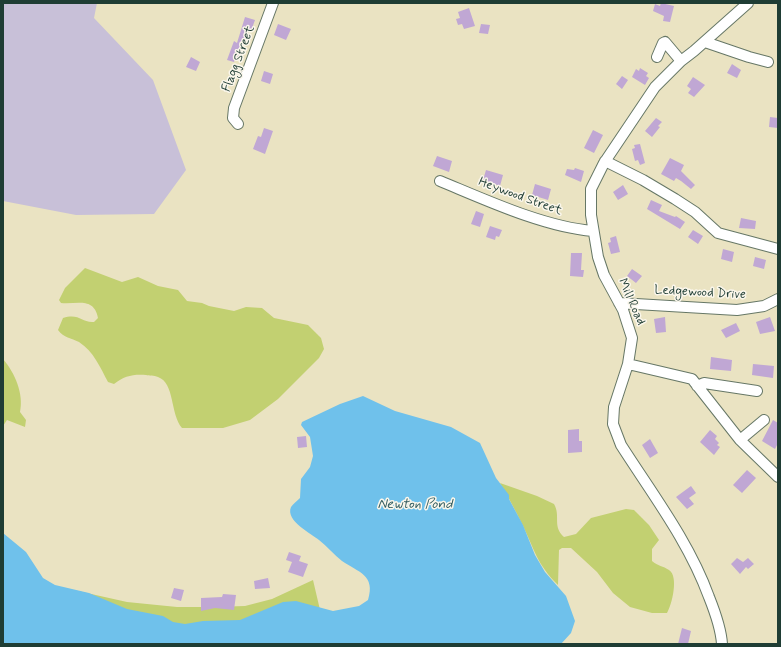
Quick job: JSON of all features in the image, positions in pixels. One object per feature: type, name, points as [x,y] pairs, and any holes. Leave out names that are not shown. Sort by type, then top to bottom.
[{"type":"street","name":"Flagg Street","points":[[238,124],[234,118],[234,108],[273,3]]},
{"type":"street","name":"Mill Road","points":[[722,644],[718,622],[700,571],[686,546],[621,445],[615,432],[614,407],[628,364],[632,338],[619,303],[604,275],[598,257],[593,231],[590,202],[591,190],[605,161],[646,98],[681,60],[705,42],[748,3]]},
{"type":"street","points":[[656,57],[663,43],[665,42],[681,60]]},
{"type":"street","points":[[705,42],[768,62]]},
{"type":"street","points":[[605,161],[643,180],[675,199],[695,212],[718,233],[778,249]]},
{"type":"street","name":"Heywood Street","points":[[440,181],[493,203],[557,225],[573,229],[593,231]]},
{"type":"street","name":"Ledgewood Drive","points":[[619,303],[737,310],[764,306],[778,299]]},
{"type":"street","points":[[628,364],[692,379],[740,440],[778,477]]},
{"type":"street","points":[[697,386],[704,383],[757,391]]},
{"type":"street","points":[[740,440],[764,420]]},
{"type":"shaded area","points":[[3,3],[97,3],[94,18],[153,80],[186,170],[154,214],[76,215],[3,201]]},
{"type":"green space","points":[[85,268],[122,282],[138,277],[158,286],[178,290],[187,301],[202,303],[209,306],[234,311],[246,307],[262,308],[274,318],[308,325],[321,338],[324,349],[319,358],[278,399],[250,420],[223,428],[182,428],[178,422],[170,392],[163,380],[155,376],[137,375],[125,377],[114,384],[108,382],[89,350],[79,342],[60,333],[58,330],[63,318],[77,317],[86,321],[94,322],[98,318],[96,311],[88,304],[61,303],[59,300],[65,288]]},
{"type":"green space","points":[[3,359],[18,384],[21,398],[20,412],[26,420],[25,427],[7,420],[3,426]]},
{"type":"green space","points":[[500,483],[537,496],[554,504],[557,513],[558,529],[564,537],[576,534],[591,518],[626,509],[634,510],[649,525],[659,540],[652,549],[652,561],[669,570],[674,578],[674,591],[667,613],[652,613],[630,607],[613,593],[597,572],[571,548],[562,548],[559,550],[558,585],[540,563],[509,498]]},
{"type":"green space","points":[[313,580],[328,644],[3,644],[51,585],[127,602],[177,607],[213,607],[245,606],[272,599]]},
{"type":"water","name":"Newton Pond","points":[[363,396],[395,411],[451,427],[480,443],[496,478],[509,495],[509,499],[523,525],[535,555],[545,572],[566,596],[575,621],[571,633],[561,644],[3,644],[3,533],[26,552],[43,578],[55,585],[89,593],[127,609],[163,616],[173,622],[185,624],[203,621],[240,620],[283,602],[296,601],[333,611],[359,606],[368,600],[370,585],[364,575],[342,561],[322,542],[295,522],[290,512],[291,507],[300,498],[301,479],[310,467],[313,456],[310,437],[301,425],[302,422],[340,404]]},
{"type":"building","points":[[661,3],[674,6],[670,22],[663,21],[664,16],[653,11],[655,4],[660,6]]},
{"type":"building","points":[[469,8],[475,26],[464,29],[462,24],[458,25],[456,19],[460,18],[458,12]]},
{"type":"building","points":[[245,17],[255,20],[251,31],[248,30],[238,57],[236,56],[234,62],[227,60],[234,41],[237,43]]},
{"type":"building","points":[[278,24],[291,29],[286,40],[274,35]]},
{"type":"building","points":[[481,24],[490,25],[488,34],[479,33]]},
{"type":"building","points":[[191,57],[200,62],[196,71],[186,67]]},
{"type":"building","points":[[732,64],[741,70],[737,78],[727,73]]},
{"type":"building","points":[[640,68],[648,73],[646,76],[649,78],[645,85],[632,77],[636,69],[639,71]]},
{"type":"building","points":[[264,71],[273,74],[270,84],[261,81]]},
{"type":"building","points":[[622,76],[628,80],[622,89],[616,84]]},
{"type":"building","points":[[693,77],[705,85],[694,97],[688,93],[691,89],[687,86]]},
{"type":"building","points":[[770,117],[778,118],[778,128],[769,127]]},
{"type":"building","points":[[656,118],[662,122],[652,137],[645,131]]},
{"type":"building","points":[[264,128],[273,131],[265,154],[253,149],[258,136],[261,137]]},
{"type":"building","points":[[593,130],[603,135],[594,153],[584,148]]},
{"type":"building","points":[[640,144],[645,163],[640,165],[638,160],[635,161],[632,149],[635,148],[634,145]]},
{"type":"building","points":[[437,156],[452,161],[449,172],[433,166]]},
{"type":"building","points":[[670,158],[684,165],[681,171],[695,185],[691,189],[676,178],[674,181],[661,174]]},
{"type":"building","points":[[575,168],[584,171],[581,182],[565,175],[567,169],[574,170]]},
{"type":"building","points":[[486,170],[503,175],[500,186],[483,180]]},
{"type":"building","points":[[535,184],[551,189],[548,200],[532,195]]},
{"type":"building","points":[[623,185],[628,194],[618,200],[613,192]]},
{"type":"building","points":[[651,200],[662,205],[659,211],[675,217],[676,216],[685,222],[680,229],[647,209]]},
{"type":"building","points":[[476,211],[484,214],[480,227],[471,224]]},
{"type":"building","points":[[741,218],[756,221],[755,229],[739,228]]},
{"type":"building","points":[[490,226],[502,230],[499,237],[496,236],[495,240],[486,237]]},
{"type":"building","points":[[693,230],[703,236],[698,244],[688,237]]},
{"type":"building","points":[[616,236],[620,252],[611,254],[608,243],[611,242],[610,238]]},
{"type":"building","points":[[723,249],[734,252],[732,262],[721,259]]},
{"type":"building","points":[[571,253],[582,253],[581,270],[584,270],[583,277],[570,276]]},
{"type":"building","points":[[755,257],[766,260],[764,269],[753,266]]},
{"type":"building","points":[[632,269],[642,276],[636,283],[627,276]]},
{"type":"building","points":[[665,317],[666,332],[656,333],[654,319]]},
{"type":"building","points":[[770,317],[775,331],[760,334],[756,322]]},
{"type":"building","points":[[736,323],[740,331],[726,338],[721,330]]},
{"type":"building","points":[[711,357],[732,360],[731,371],[710,369]]},
{"type":"building","points":[[753,364],[774,366],[773,378],[752,375]]},
{"type":"building","points":[[773,420],[778,423],[778,443],[775,449],[762,441]]},
{"type":"building","points":[[579,429],[579,441],[582,441],[582,452],[568,453],[568,430]]},
{"type":"building","points":[[710,430],[717,436],[715,439],[719,443],[717,445],[720,447],[714,455],[700,442]]},
{"type":"building","points":[[306,436],[307,447],[298,448],[297,437]]},
{"type":"building","points":[[650,439],[658,453],[650,458],[642,445]]},
{"type":"building","points":[[747,470],[756,478],[742,493],[733,485]]},
{"type":"building","points":[[691,486],[696,493],[689,498],[694,504],[687,509],[676,497]]},
{"type":"building","points":[[289,552],[301,556],[299,561],[308,564],[303,577],[288,572],[292,562],[286,560]]},
{"type":"building","points":[[737,558],[743,562],[748,558],[754,564],[748,569],[746,567],[740,574],[731,564]]},
{"type":"building","points":[[268,578],[270,588],[255,589],[254,581]]},
{"type":"building","points":[[174,588],[184,590],[181,601],[171,598]]},
{"type":"building","points":[[223,594],[236,595],[234,610],[215,608],[201,611],[201,598],[222,597]]},
{"type":"building","points":[[682,628],[691,631],[688,644],[678,644]]}]
